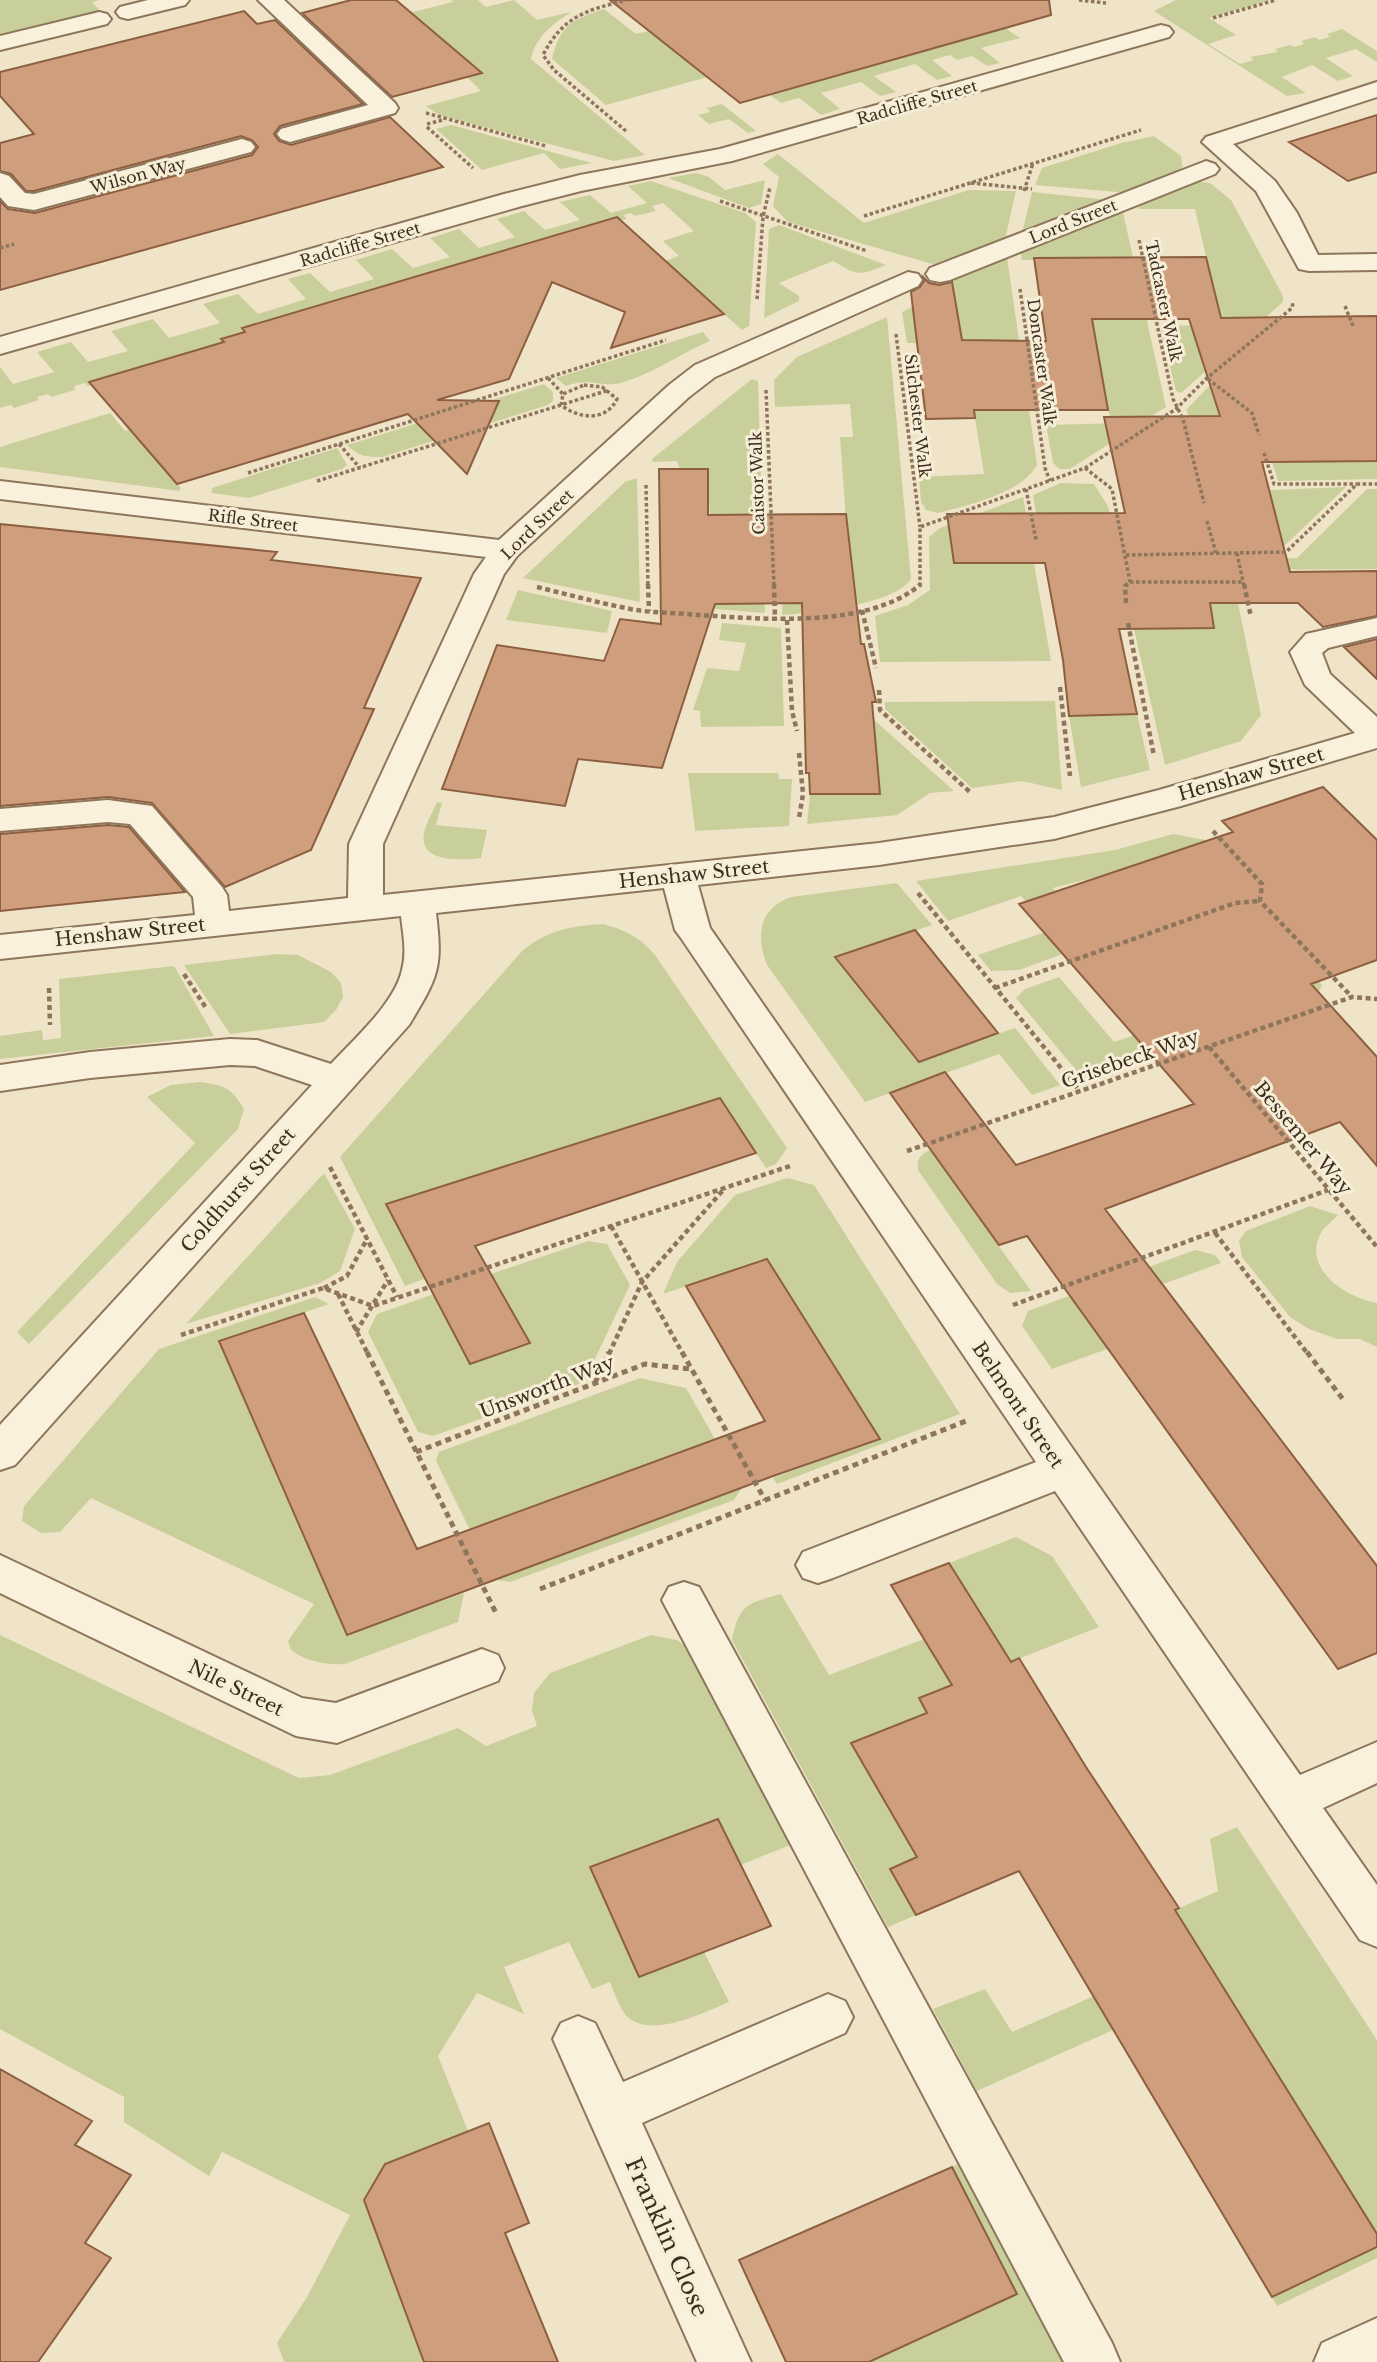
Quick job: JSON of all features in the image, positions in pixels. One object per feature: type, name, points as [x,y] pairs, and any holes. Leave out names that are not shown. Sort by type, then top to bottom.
[{"type":"street","points":[[128,12],[177,0]]},
{"type":"street","points":[[270,0],[386,108],[290,134]]},
{"type":"street","points":[[0,43],[99,19]]},
{"type":"street","name":"Radcliffe Street","points":[[0,346],[513,200],[723,156],[1121,54],[1161,32]]},
{"type":"street","points":[[1377,89],[1215,142],[1266,186],[1284,213],[1309,263],[1377,262]]},
{"type":"street","points":[[1346,99],[1371,114]]},
{"type":"street","name":"Wilson Way","points":[[0,181],[17,200],[34,202],[242,147]]},
{"type":"street","points":[[723,156],[741,174]]},
{"type":"street","name":"Lord Street","points":[[940,274],[1206,169]]},
{"type":"street","name":"Lord Street","points":[[367,910],[364,883],[366,844],[489,574],[506,550],[705,371],[908,281]]},
{"type":"street","points":[[824,285],[853,304]]},
{"type":"street","name":"Rifle Street","points":[[0,490],[506,550]]},
{"type":"street","points":[[1377,627],[1317,641],[1306,652],[1316,678],[1377,736]]},
{"type":"street","name":"Henshaw Street","points":[[0,947],[879,854],[1054,828],[1169,798],[1377,736]]},
{"type":"street","points":[[75,814],[92,782]]},
{"type":"street","points":[[0,820],[108,811],[140,814],[210,895],[213,923]]},
{"type":"street","name":"Belmont Street","points":[[678,875],[692,930],[1377,1925]]},
{"type":"street","name":"Coldhurst Street","points":[[0,1453],[396,1016],[420,973],[423,950],[417,904]]},
{"type":"street","points":[[0,1078],[90,1065],[230,1052],[257,1053],[337,1080]]},
{"type":"street","points":[[818,1565],[1062,1470]]},
{"type":"street","name":"Nile Street","points":[[0,1573],[296,1717],[337,1723],[482,1668]]},
{"type":"street","points":[[684,1600],[1093,2362]]},
{"type":"street","points":[[1291,1800],[1377,1762]]},
{"type":"street","points":[[610,2112],[828,2017]]},
{"type":"street","name":"Franklin Close","points":[[578,2039],[724,2362]]},
{"type":"street","points":[[1341,2362],[1377,2345]]},
{"type":"path","points":[[626,0],[579,13],[562,25],[549,40],[543,55],[554,70],[667,166]]},
{"type":"path","points":[[1213,18],[1276,0]]},
{"type":"path","points":[[419,110],[443,120],[548,147]]},
{"type":"path","points":[[424,125],[476,171]]},
{"type":"path","points":[[864,216],[1141,130]]},
{"type":"path","points":[[756,312],[763,217],[772,178]]},
{"type":"path","points":[[715,200],[879,254]]},
{"type":"path","name":"Tadcaster Walk","points":[[1125,200],[1131,204],[1176,409],[1182,419],[1204,503]]},
{"type":"path","name":"Doncaster Walk","points":[[1013,245],[1045,468],[1050,481]]},
{"type":"path","points":[[920,527],[1085,468],[1176,409],[1207,378],[1292,308],[1293,300]]},
{"type":"path","points":[[1343,300],[1354,328]]},
{"type":"path","name":"Silchester Walk","points":[[862,610],[890,602],[921,585],[920,527],[896,334]]},
{"type":"path","points":[[236,477],[666,340]]},
{"type":"path","points":[[548,378],[563,394]]},
{"type":"path","points":[[1207,378],[1252,413],[1259,435]]},
{"type":"path","name":"Caistor Walk","points":[[765,380],[775,620]]},
{"type":"path","points":[[561,405],[580,415],[606,412],[616,404],[617,399],[609,390],[584,385],[563,394]]},
{"type":"path","points":[[310,484],[620,387]]},
{"type":"path","points":[[561,405],[563,394]]},
{"type":"path","points":[[339,444],[360,468]]},
{"type":"path","points":[[1264,453],[1274,484],[1377,484]]},
{"type":"path","points":[[1085,468],[1112,489],[1130,582]]},
{"type":"path","points":[[646,478],[649,611]]},
{"type":"path","points":[[1126,555],[1286,552],[1357,484]]},
{"type":"path","points":[[1026,489],[1036,540]]},
{"type":"path","points":[[1207,521],[1216,553]]},
{"type":"path","points":[[1237,552],[1251,617]]},
{"type":"path","points":[[489,574],[649,611],[787,620],[829,617],[862,610],[876,668]]},
{"type":"path","points":[[1126,603],[1125,586],[1130,582],[1244,582]]},
{"type":"path","points":[[787,620],[792,711],[797,731]]},
{"type":"path","points":[[1128,622],[1155,763]]},
{"type":"path","points":[[1059,687],[1070,782]]},
{"type":"path","points":[[879,690],[880,710],[972,794]]},
{"type":"path","points":[[799,753],[803,794],[799,820]]},
{"type":"path","points":[[1211,829],[1262,884],[1260,901]]},
{"type":"path","points":[[912,886],[1079,1090]]},
{"type":"path","points":[[995,988],[1235,903],[1260,901]]},
{"type":"path","points":[[1260,901],[1352,997]]},
{"type":"path","points":[[48,983],[50,1033]]},
{"type":"path","name":"Grisebeck Way","points":[[905,1152],[1352,997],[1377,999]]},
{"type":"path","name":"Bessemer Way","points":[[1209,1047],[1377,1247]]},
{"type":"path","points":[[321,1160],[329,1164],[397,1297]]},
{"type":"path","points":[[323,1288],[373,1306],[796,1164]]},
{"type":"path","points":[[594,1383],[642,1282],[725,1188]]},
{"type":"path","points":[[1002,1309],[1328,1190]]},
{"type":"path","points":[[611,1226],[765,1500]]},
{"type":"path","points":[[1215,1233],[1345,1402]]},
{"type":"path","points":[[168,1339],[323,1288],[347,1276],[367,1239]]},
{"type":"path","points":[[356,1332],[388,1280]]},
{"type":"path","points":[[337,1293],[496,1614]]},
{"type":"path","name":"Unsworth Way","points":[[416,1452],[645,1364],[691,1369]]},
{"type":"path","points":[[540,1589],[967,1420]]},
{"type":"green space","points":[[0,0],[100,0],[92,2],[100,11],[0,35]]},
{"type":"green space","points":[[452,0],[478,0],[486,7],[514,0],[537,20],[571,12],[541,37],[531,59],[645,155],[614,161],[439,115],[426,106],[481,91],[467,77],[482,72],[444,40],[363,50],[318,9],[325,7],[349,28],[453,2]]},
{"type":"green space","points":[[965,0],[932,15],[606,105],[552,59],[563,31],[569,25],[604,9],[636,34],[677,24]]},
{"type":"green space","points":[[1176,0],[1270,0],[1209,18],[1236,35],[1208,44],[1240,64],[1254,60],[1250,57],[1278,52],[1275,49],[1304,44],[1301,41],[1330,37],[1327,34],[1342,29],[1377,51],[1377,62],[1356,49],[1326,58],[1353,76],[1338,81],[1312,65],[1282,77],[1306,93],[1287,96],[1154,11]]},
{"type":"green space","points":[[1001,25],[1020,38],[981,48],[1000,63],[987,66],[972,56],[957,60],[950,55],[932,60],[952,76],[937,80],[915,64],[874,76],[896,92],[880,96],[861,82],[821,93],[840,109],[821,115],[799,98],[781,103],[770,95]]},
{"type":"green space","points":[[722,104],[756,131],[748,133],[729,119],[709,124],[698,115],[710,112],[707,108]]},
{"type":"green space","points":[[451,125],[592,163],[560,169],[544,153],[482,170],[436,129]]},
{"type":"green space","points":[[1154,136],[1181,156],[1183,171],[1129,193],[1035,185],[1042,168],[1121,143]]},
{"type":"green space","points":[[778,154],[864,223],[969,190],[1016,191],[1004,244],[946,268],[788,222],[773,206],[779,177],[763,164]]},
{"type":"green space","points":[[696,173],[709,177],[725,190],[765,180],[761,204],[749,208],[668,178]]},
{"type":"green space","points":[[651,181],[745,213],[756,222],[749,326],[742,330],[665,261],[679,256],[663,241],[694,231],[663,203],[652,206],[656,211],[635,216],[631,213],[623,215],[627,219],[560,234],[542,244],[537,241],[328,308],[324,304],[243,328],[245,332],[221,339],[244,365],[221,380],[196,350],[88,386],[85,383],[74,386],[75,390],[51,397],[48,394],[37,397],[39,400],[14,408],[11,405],[0,408],[0,367],[13,384],[54,372],[37,352],[71,342],[88,362],[128,351],[111,331],[153,319],[169,338],[220,323],[203,304],[238,294],[258,314],[306,299],[288,279],[310,273],[330,292],[374,279],[356,260],[392,249],[413,268],[450,257],[430,238],[459,229],[479,248],[515,237],[497,219],[524,211],[545,230],[580,220],[560,202],[590,195],[611,213],[647,203],[628,186]]},
{"type":"green space","points":[[1190,181],[1210,183],[1231,200],[1283,296],[1283,302],[1181,393],[1176,391],[1160,326],[1222,325],[1195,209],[1139,209],[1138,200]]},
{"type":"green space","points":[[1032,192],[1109,200],[1021,237]]},
{"type":"green space","points":[[1122,208],[1166,407],[1070,469],[1060,469],[1053,463],[1046,425],[1122,423],[1125,417],[1110,417],[1095,350],[1047,260],[1022,260],[1020,249]]},
{"type":"green space","points":[[779,225],[886,265],[859,273],[833,261],[779,283],[799,296],[799,301],[764,318],[769,229]]},
{"type":"green space","points":[[1007,257],[1037,465],[1030,475],[1019,483],[993,496],[938,513],[926,510],[921,502],[919,477],[984,474],[973,406],[932,343],[907,343],[902,312],[938,294],[947,281]]},
{"type":"green space","points":[[887,317],[911,579],[902,588],[870,601],[831,610],[782,615],[783,588],[848,548],[840,437],[853,437],[850,404],[775,407],[774,380],[797,357]]},
{"type":"green space","points":[[703,332],[710,341],[620,383],[582,382],[566,386],[556,378]]},
{"type":"green space","points":[[752,379],[758,381],[765,613],[663,605],[712,547],[707,469],[680,469],[677,461],[653,462],[652,459]]},
{"type":"green space","points":[[544,384],[553,392],[553,401],[548,405],[382,457],[363,456],[347,445]]},
{"type":"green space","points":[[1210,385],[1248,416],[1189,416],[1186,410]]},
{"type":"green space","points":[[110,413],[125,431],[163,419],[147,449],[181,488],[179,491],[0,467],[0,447]]},
{"type":"green space","points":[[337,448],[347,465],[342,469],[249,498],[212,493],[212,488]]},
{"type":"green space","points":[[1377,461],[1377,479],[1278,481],[1272,462]]},
{"type":"green space","points":[[637,478],[640,602],[523,578],[625,482]]},
{"type":"green space","points":[[1061,483],[1094,484],[1108,506],[1124,582],[1100,513],[1036,513],[1033,495]]},
{"type":"green space","points":[[1346,487],[1282,548],[1269,490]]},
{"type":"green space","points":[[1367,489],[1377,489],[1377,569],[1254,570],[1250,560],[1297,558]]},
{"type":"green space","points":[[1023,497],[1028,525],[949,527],[954,562],[1034,563],[1051,661],[880,662],[875,616],[908,605],[930,590],[929,537],[940,528]]},
{"type":"green space","points":[[1234,584],[1261,715],[1241,741],[1165,765],[1134,629],[1214,628],[1207,592]]},
{"type":"green space","points":[[518,590],[612,611],[607,633],[506,620]]},
{"type":"green space","points":[[722,623],[781,628],[784,726],[701,727],[700,711],[693,710],[707,668],[739,671],[746,643],[719,640]]},
{"type":"green space","points":[[1055,701],[1062,790],[1022,781],[972,788],[885,709],[885,702]]},
{"type":"green space","points":[[1137,714],[1150,770],[1081,787],[1069,716]]},
{"type":"green space","points":[[873,719],[954,791],[930,793],[897,815],[807,824],[810,794],[880,794]]},
{"type":"green space","points":[[688,773],[778,773],[779,779],[792,779],[789,826],[695,831]]},
{"type":"green space","points":[[437,802],[442,803],[436,825],[487,830],[481,858],[443,858],[428,850],[424,843],[424,833]]},
{"type":"green space","points":[[1173,834],[1211,841],[1116,872],[1053,888],[1098,941],[1019,970],[991,971],[978,955],[1051,930],[1021,896],[948,921],[916,881],[1115,850]]},
{"type":"green space","points":[[897,883],[932,925],[835,958],[917,1061],[1015,1028],[1060,1085],[1032,1095],[999,1054],[865,1102],[767,965],[761,944],[762,925],[772,909],[791,897]]},
{"type":"green space","points":[[1257,914],[1322,985],[1315,1000],[1096,1077],[1080,1075],[1016,998],[1025,989],[1059,977],[1114,1042],[1135,1035]]},
{"type":"green space","points":[[603,924],[632,935],[655,955],[787,1148],[776,1164],[766,1168],[720,1098],[387,1204],[424,1279],[405,1286],[340,1157],[523,950],[560,930]]},
{"type":"green space","points":[[277,954],[298,955],[331,972],[341,983],[343,997],[336,1010],[324,1022],[230,1034],[184,965]]},
{"type":"green space","points":[[174,966],[214,1036],[0,1059],[0,1036],[42,1030],[43,1040],[61,1038],[59,979]]},
{"type":"green space","points":[[199,1082],[220,1086],[235,1096],[244,1109],[238,1129],[29,1344],[17,1332],[195,1143],[147,1097],[171,1085]]},
{"type":"green space","points":[[930,1150],[1031,1291],[1010,1293],[997,1284],[918,1170],[920,1157]]},
{"type":"green space","points":[[324,1173],[355,1229],[340,1271],[320,1283],[186,1324]]},
{"type":"green space","points":[[787,1178],[814,1185],[960,1414],[777,1484],[773,1478],[880,1438],[768,1259],[663,1294],[677,1262],[735,1195]]},
{"type":"green space","points":[[1310,1206],[1338,1215],[1322,1231],[1317,1245],[1317,1257],[1322,1269],[1340,1288],[1377,1303],[1377,1347],[1360,1339],[1337,1339],[1309,1329],[1290,1317],[1242,1257],[1239,1241],[1246,1231]]},
{"type":"green space","points":[[588,1241],[607,1244],[630,1285],[584,1382],[433,1436],[418,1432],[368,1332],[377,1314],[434,1294],[470,1364],[529,1344],[491,1274]]},
{"type":"green space","points":[[1195,1250],[1215,1255],[1221,1263],[1083,1313],[1107,1349],[1052,1369],[1022,1326],[1028,1311]]},
{"type":"green space","points":[[315,1297],[329,1304],[219,1341],[347,1635],[464,1593],[458,1622],[345,1664],[317,1662],[291,1650],[288,1641],[314,1604],[91,1498],[60,1532],[41,1533],[22,1521],[24,1506],[159,1349]]},
{"type":"green space","points":[[640,1378],[686,1388],[715,1439],[627,1471],[651,1521],[742,1488],[734,1500],[510,1582],[496,1580],[595,1542],[568,1493],[470,1530],[436,1461],[439,1452]]},
{"type":"green space","points":[[1016,1537],[1052,1556],[1099,1627],[919,1698],[931,1720],[965,1837],[890,1869],[916,1915],[888,1927],[732,1640],[735,1628],[747,1607],[781,1594],[829,1675],[982,1617],[949,1563]]},
{"type":"green space","points":[[0,1635],[299,1778],[330,1775],[458,1728],[486,1746],[537,1726],[532,1711],[534,1693],[550,1673],[651,1635],[677,1640],[692,1651],[793,1844],[740,1865],[717,1819],[591,1867],[639,1977],[704,1952],[729,2002],[690,2018],[660,2025],[646,2025],[634,2021],[624,2013],[610,1982],[592,1989],[569,1942],[504,1967],[524,2014],[477,1993],[438,2056],[468,2131],[364,2200],[387,2264],[461,2234],[467,2249],[394,2281],[424,2362],[284,2362],[277,2343],[307,2297],[350,2215],[222,2152],[209,2176],[124,2122],[124,2097],[0,2029]]},
{"type":"green space","points":[[1237,1827],[1377,2040],[1377,2234],[1175,1910],[1218,1891],[1210,1839]]},
{"type":"green space","points":[[985,1989],[1012,2032],[1094,1996],[1113,2030],[977,2091],[933,2009]]},
{"type":"green space","points":[[960,2163],[1066,2362],[869,2362],[1017,2294],[952,2167]]},
{"type":"green space","points":[[1377,2247],[1377,2258],[1277,2306],[1272,2297]]},
{"type":"building","points":[[351,0],[396,0],[482,73],[392,97],[302,13]]},
{"type":"building","points":[[610,0],[1049,0],[1051,15],[740,103]]},
{"type":"building","points":[[244,11],[257,24],[275,20],[363,104],[280,126],[274,134],[279,141],[291,145],[390,117],[443,167],[0,290],[0,201],[8,209],[35,213],[252,155],[258,147],[252,140],[241,136],[26,191],[11,174],[0,171],[0,143],[34,134],[0,96],[0,72]]},
{"type":"building","points":[[1377,115],[1377,172],[1348,181],[1289,142]]},
{"type":"building","points":[[617,217],[724,314],[611,348],[625,312],[552,282],[509,379],[437,400],[499,401],[467,474],[408,414],[177,484],[89,382],[224,342],[221,339],[245,332],[242,328]]},
{"type":"building","points":[[1206,257],[1221,318],[1377,316],[1377,461],[1262,462],[1290,572],[1377,571],[1377,616],[1323,627],[1298,603],[1210,603],[1214,628],[1119,629],[1137,714],[1069,716],[1063,660],[1045,563],[954,563],[947,514],[1125,513],[1104,417],[1220,416],[1189,319],[1092,319],[1108,410],[974,410],[975,418],[926,419],[911,292],[920,287],[924,281],[923,277],[929,283],[939,285],[952,282],[962,340],[1046,341],[1034,258]]},
{"type":"building","points":[[659,469],[708,469],[708,515],[846,514],[861,644],[864,644],[876,702],[872,702],[880,794],[810,794],[809,773],[806,773],[802,603],[715,604],[662,768],[578,759],[565,806],[442,789],[497,645],[604,661],[620,619],[661,624]]},
{"type":"building","points":[[0,524],[277,552],[271,560],[421,578],[364,708],[374,709],[311,850],[225,887],[152,803],[108,797],[0,806]]},
{"type":"building","points":[[1377,639],[1377,679],[1344,647]]},
{"type":"building","points":[[1323,787],[1377,840],[1377,960],[1311,984],[1377,1057],[1377,1166],[1340,1122],[1105,1209],[1377,1566],[1377,1653],[1338,1669],[1027,1236],[999,1245],[890,1093],[945,1072],[1016,1165],[1194,1104],[1019,904],[1233,832],[1222,821]]},
{"type":"building","points":[[108,825],[129,827],[185,892],[0,911],[0,834]]},
{"type":"building","points":[[915,930],[998,1033],[919,1062],[835,957]]},
{"type":"building","points":[[720,1098],[756,1153],[475,1246],[530,1343],[470,1364],[386,1204]]},
{"type":"building","points":[[767,1259],[880,1439],[773,1476],[347,1635],[219,1341],[304,1313],[417,1549],[765,1421],[686,1286]]},
{"type":"building","points":[[949,1563],[1011,1662],[1019,1658],[1086,1767],[1179,1908],[1175,1910],[1377,2234],[1377,2247],[1272,2297],[1019,1871],[916,1915],[890,1869],[917,1857],[851,1743],[927,1713],[919,1698],[952,1685],[891,1585]]},
{"type":"building","points":[[718,1819],[771,1926],[639,1977],[590,1867]]},
{"type":"building","points":[[0,2069],[92,2121],[75,2145],[131,2175],[85,2243],[111,2258],[38,2362],[0,2362]]},
{"type":"building","points":[[489,2123],[529,2223],[505,2233],[558,2362],[424,2362],[364,2200],[385,2164]]},
{"type":"building","points":[[952,2167],[1017,2294],[869,2362],[786,2362],[739,2260]]}]
